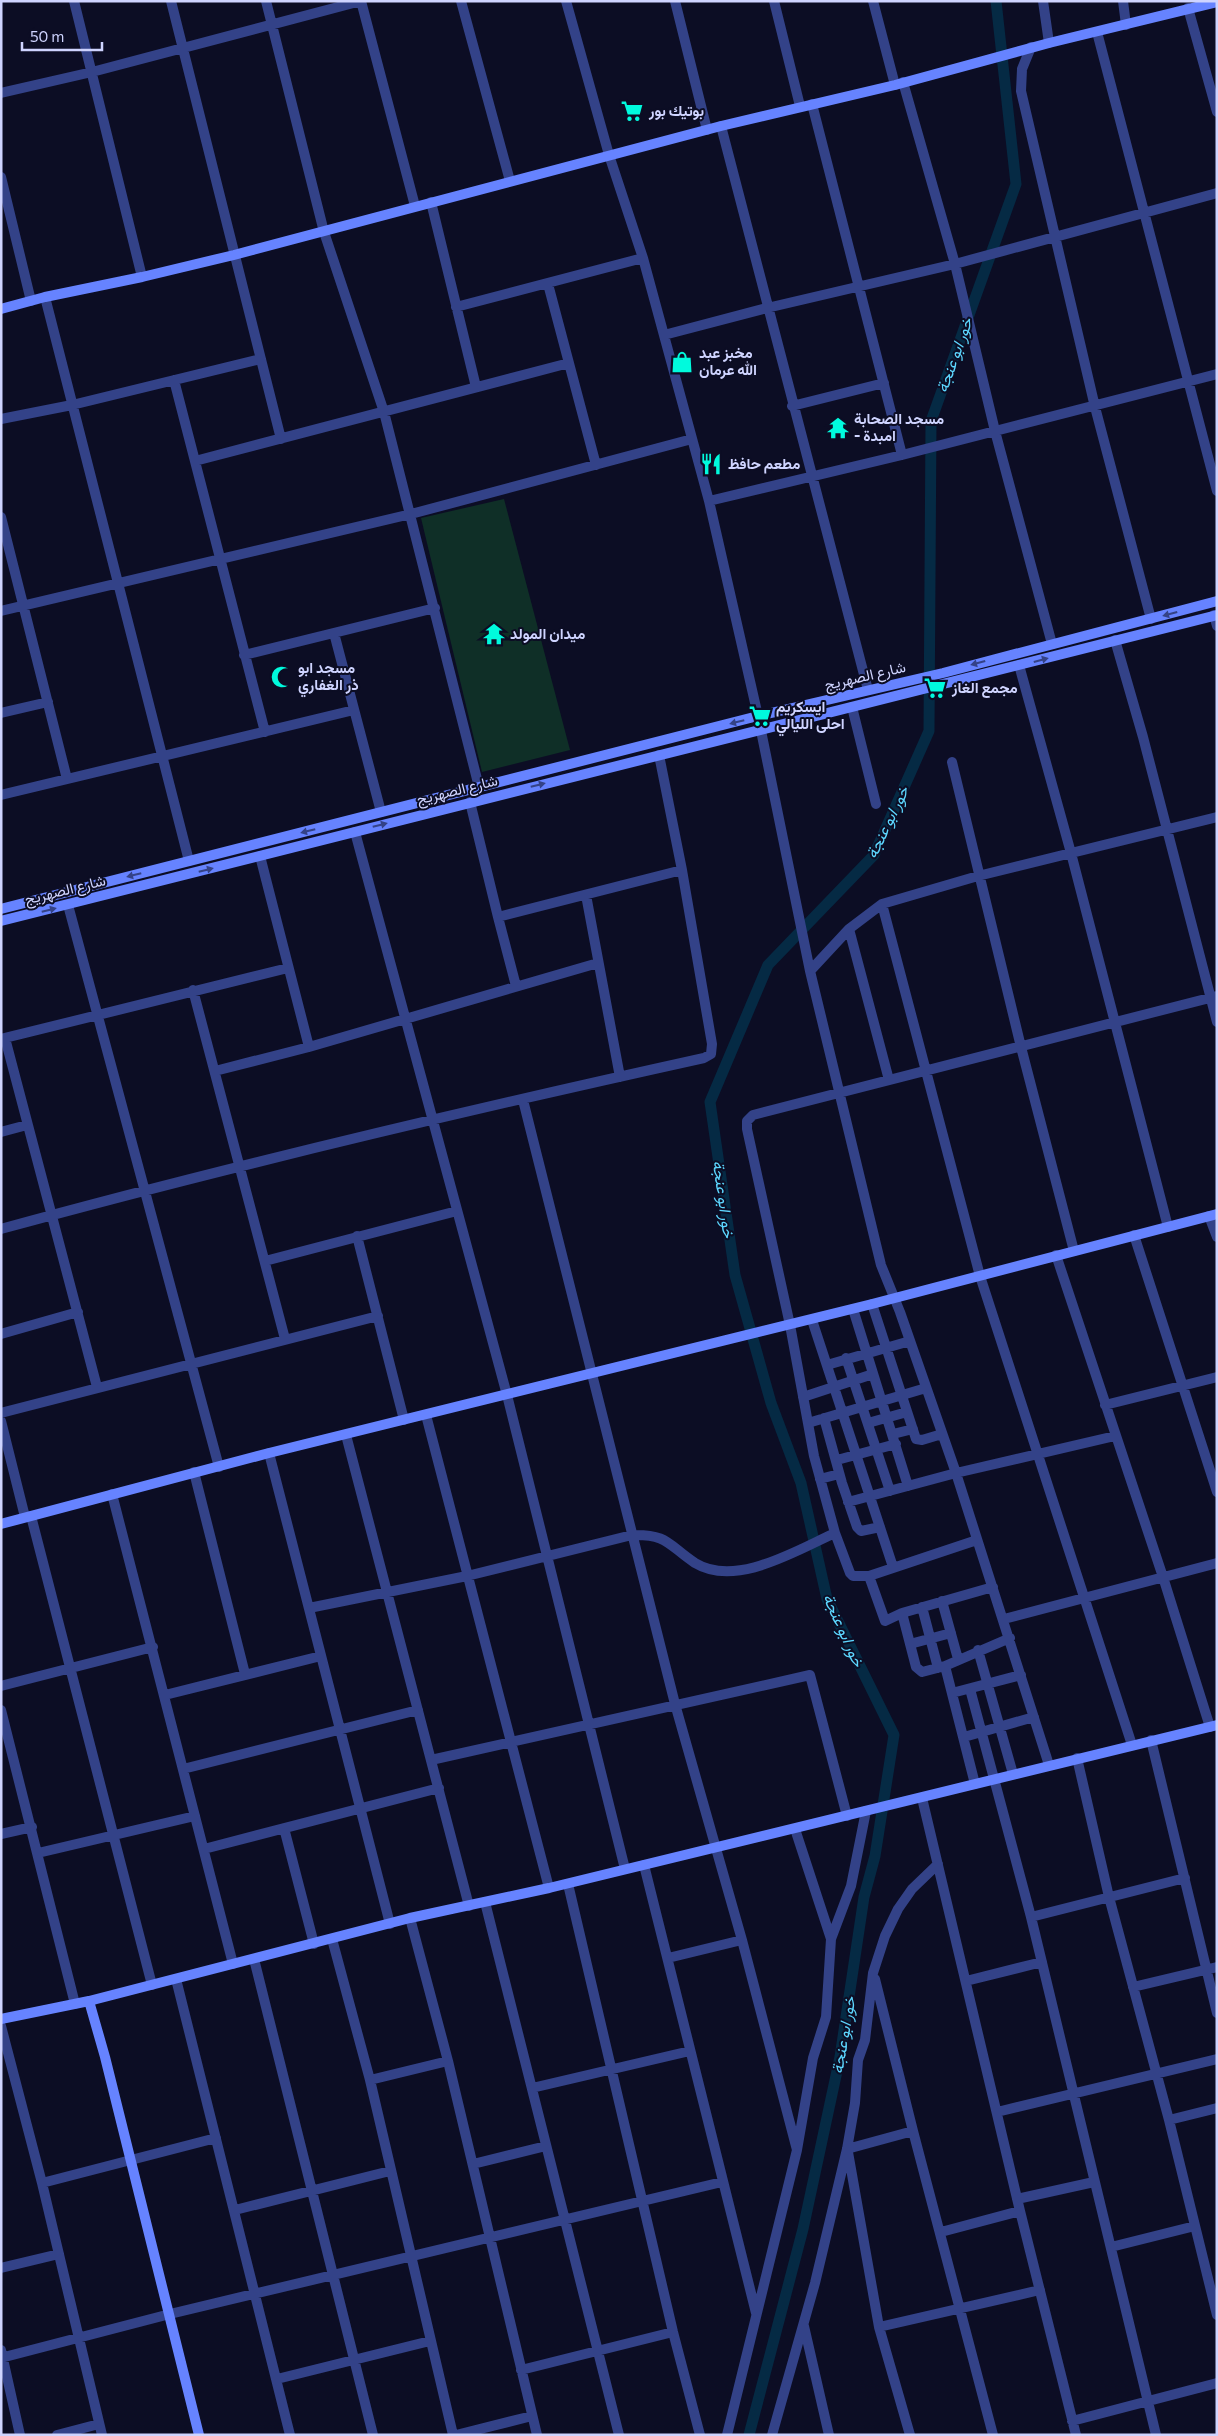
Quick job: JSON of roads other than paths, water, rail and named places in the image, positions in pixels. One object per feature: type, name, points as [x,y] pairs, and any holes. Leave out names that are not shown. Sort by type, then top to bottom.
[{"type":"street","points":[[74,1],[142,277]]},
{"type":"street","points":[[171,1],[281,439]]},
{"type":"street","points":[[266,1],[324,232],[384,412],[479,787]]},
{"type":"street","points":[[1,93],[92,72],[361,1],[415,206]]},
{"type":"street","points":[[462,1],[510,181]]},
{"type":"street","points":[[566,1],[609,155],[643,258],[709,501],[758,716],[801,918],[810,970],[838,1094],[881,1265],[895,1299],[956,1473],[1049,1765]]},
{"type":"street","points":[[675,1],[707,130]]},
{"type":"street","points":[[774,1],[800,106]]},
{"type":"street","points":[[873,1],[954,264],[994,431],[1052,644]]},
{"type":"street","points":[[1043,1],[1049,43]]},
{"type":"street","points":[[1123,1],[1126,25]]},
{"type":"street","points":[[1,309],[45,297],[142,277],[234,255],[721,126],[899,83],[1027,48],[1126,25],[1193,5],[1217,2]]},
{"type":"street","points":[[1193,5],[1217,112]]},
{"type":"street","points":[[1096,32],[1217,491]]},
{"type":"street","points":[[1027,48],[1022,69],[1021,91],[1095,406],[1151,618]]},
{"type":"street","points":[[812,104],[902,455]]},
{"type":"street","points":[[721,126],[792,406],[868,690]]},
{"type":"street","points":[[1,177],[31,301]]},
{"type":"street","points":[[664,334],[954,264],[1217,193]]},
{"type":"street","points":[[431,202],[476,387]]},
{"type":"street","points":[[456,308],[643,258]]},
{"type":"street","points":[[548,284],[596,465]]},
{"type":"street","points":[[45,297],[190,861]]},
{"type":"street","points":[[1,419],[72,405],[261,359]]},
{"type":"street","points":[[195,461],[569,363]]},
{"type":"street","points":[[709,501],[902,455],[1217,374]]},
{"type":"street","points":[[174,380],[264,732]]},
{"type":"street","points":[[792,406],[884,383]]},
{"type":"street","points":[[1,611],[411,514],[692,439]]},
{"type":"street","points":[[1,518],[67,779]]},
{"type":"street","name":"شارع الصهريج","points":[[2,906],[190,861],[758,716],[943,673],[1217,601]]},
{"type":"street","points":[[244,655],[435,608]]},
{"type":"street","points":[[1215,615],[1217,626]]},
{"type":"street","name":"شارع الصهريج","points":[[1,921],[1215,615]]},
{"type":"street","points":[[334,633],[382,812]]},
{"type":"street","points":[[1115,640],[1214,997],[1217,1022]]},
{"type":"street","points":[[1019,665],[1071,853],[1168,1226]]},
{"type":"street","points":[[1,713],[48,702]]},
{"type":"street","points":[[852,707],[876,804]]},
{"type":"street","points":[[1,795],[354,710]]},
{"type":"street","points":[[1,1230],[143,1190],[240,1167],[283,1154],[704,1058],[711,1054],[712,1044],[682,870],[659,755]]},
{"type":"street","points":[[952,762],[978,876],[1074,1251]]},
{"type":"street","points":[[470,802],[516,986]]},
{"type":"street","points":[[810,970],[849,929],[882,904],[978,876],[1217,817]]},
{"type":"street","points":[[354,832],[507,1395],[587,1724],[625,1869]]},
{"type":"street","points":[[260,856],[309,1047]]},
{"type":"street","points":[[498,917],[682,870]]},
{"type":"street","points":[[586,895],[620,1077]]},
{"type":"street","points":[[882,904],[980,1276],[1132,1745]]},
{"type":"street","points":[[68,905],[143,1190],[219,1466]]},
{"type":"street","points":[[849,929],[889,1080]]},
{"type":"street","points":[[216,1071],[406,1020],[516,986],[598,964]]},
{"type":"street","points":[[97,1387],[3,1038],[288,968]]},
{"type":"street","points":[[193,990],[216,1071],[285,1339]]},
{"type":"street","points":[[977,1540],[869,1576],[860,1577],[850,1573],[835,1533],[820,1479],[747,1121],[753,1115],[1214,997]]},
{"type":"street","points":[[523,1100],[675,1704],[742,1940],[797,2150]]},
{"type":"street","points":[[1,1132],[27,1125]]},
{"type":"street","points":[[265,1261],[457,1211]]},
{"type":"street","points":[[1,1524],[269,1453],[895,1299],[1213,1215],[1217,1237]]},
{"type":"street","points":[[1134,1235],[1181,1387],[1217,1492]]},
{"type":"street","points":[[357,1236],[404,1420]]},
{"type":"street","points":[[1,2019],[89,2001],[410,1918],[568,1884],[1214,1726],[1115,1436],[1056,1255]]},
{"type":"street","points":[[872,1304],[913,1429],[919,1440],[942,1434]]},
{"type":"street","points":[[853,1309],[895,1439],[908,1486]]},
{"type":"street","points":[[1,1334],[78,1312]]},
{"type":"street","points":[[1,1413],[378,1316]]},
{"type":"street","points":[[812,1320],[855,1455],[894,1567]]},
{"type":"street","points":[[827,1365],[866,1352],[910,1341]]},
{"type":"street","points":[[846,1358],[890,1491]]},
{"type":"street","points":[[803,1397],[873,1374]]},
{"type":"street","points":[[1105,1405],[1217,1377]]},
{"type":"street","points":[[808,1423],[926,1388]]},
{"type":"street","points":[[868,1423],[907,1412]]},
{"type":"street","points":[[426,1415],[512,1742],[548,1888]]},
{"type":"street","points":[[824,1418],[837,1460],[839,1474],[859,1530],[880,1527]]},
{"type":"street","points":[[1,1421],[70,1669],[152,1984]]},
{"type":"street","points":[[837,1460],[877,1449],[913,1429]]},
{"type":"street","points":[[346,1435],[469,1906]]},
{"type":"street","points":[[848,1502],[956,1473],[1115,1436]]},
{"type":"street","points":[[269,1453],[390,1924]]},
{"type":"street","points":[[1206,1459],[1217,1457]]},
{"type":"street","points":[[194,1472],[245,1674]]},
{"type":"street","points":[[820,1479],[839,1474]]},
{"type":"street","points":[[112,1494],[233,1964]]},
{"type":"street","points":[[309,1608],[388,1590],[468,1576],[632,1535],[658,1536],[710,1571],[723,1572],[759,1566],[835,1533]]},
{"type":"street","points":[[1004,1619],[1217,1564]]},
{"type":"street","points":[[869,1576],[885,1621],[902,1613],[993,1587]]},
{"type":"street","points":[[942,1602],[958,1660]]},
{"type":"street","points":[[922,1607],[930,1639],[952,1693],[975,1784]]},
{"type":"street","points":[[902,1613],[919,1670],[925,1672],[1010,1638]]},
{"type":"street","points":[[910,1644],[951,1633]]},
{"type":"street","points":[[1,1686],[153,1648]]},
{"type":"street","points":[[978,1650],[1014,1774]]},
{"type":"street","points":[[165,1695],[321,1656]]},
{"type":"street","points":[[431,1760],[810,1675],[847,1816]]},
{"type":"street","points":[[952,1693],[1021,1675]]},
{"type":"street","points":[[970,1688],[996,1779],[1042,1962],[1156,2435]]},
{"type":"street","points":[[1,1710],[32,1827],[75,2004]]},
{"type":"street","points":[[183,1770],[418,1710]]},
{"type":"street","points":[[964,1737],[1034,1717]]},
{"type":"street","points":[[1151,1740],[1185,1878],[1212,1968],[1217,2012]]},
{"type":"street","points":[[1077,1758],[1109,1897],[1169,2120],[1217,2314]]},
{"type":"street","points":[[204,1850],[439,1788]]},
{"type":"street","points":[[922,1798],[1017,2199],[1076,2435]]},
{"type":"street","points":[[727,2435],[748,2356],[756,2314],[797,2150],[813,2058],[826,2017],[831,1940],[851,1886],[866,1811]]},
{"type":"street","points":[[38,1853],[195,1816]]},
{"type":"street","points":[[1,1834],[32,1827]]},
{"type":"street","points":[[284,1828],[314,1944]]},
{"type":"street","points":[[795,1829],[831,1940]]},
{"type":"street","points":[[772,2435],[804,2326],[847,2149],[855,2103],[858,2060],[865,2040],[874,1973],[885,1936],[898,1909],[912,1889],[938,1864]]},
{"type":"street","points":[[644,1865],[756,2314]]},
{"type":"street","points":[[1030,1917],[1185,1878]]},
{"type":"street","points":[[568,1884],[673,2332],[700,2435]]},
{"type":"street","points":[[485,1902],[619,2435]]},
{"type":"street","points":[[410,1918],[448,2061],[537,2435]]},
{"type":"street","points":[[332,1939],[370,2080],[430,2341],[454,2435],[532,2416]]},
{"type":"street","points":[[668,1958],[742,1940]]},
{"type":"street","points":[[254,1959],[335,2276],[373,2435]]},
{"type":"street","points":[[966,1981],[1042,1962]]},
{"type":"street","points":[[1133,1987],[1212,1968]]},
{"type":"street","points":[[874,1973],[913,2132],[941,2232],[993,2435]]},
{"type":"street","points":[[176,1979],[290,2435]]},
{"type":"street","points":[[89,2001],[170,2314],[199,2435]]},
{"type":"street","points":[[1,2026],[42,2183],[102,2435]]},
{"type":"street","points":[[532,2088],[690,2051]]},
{"type":"street","points":[[997,2112],[1217,2059]]},
{"type":"street","points":[[370,2080],[448,2061]]},
{"type":"street","points":[[1169,2120],[1217,2108]]},
{"type":"street","points":[[847,2149],[913,2132]]},
{"type":"street","points":[[42,2183],[216,2138]]},
{"type":"street","points":[[473,2164],[546,2146]]},
{"type":"street","points":[[847,2149],[879,2327],[910,2435]]},
{"type":"street","points":[[235,2210],[390,2171]]},
{"type":"street","points":[[20,2435],[2,2355],[412,2258],[642,2199],[722,2182]]},
{"type":"street","points":[[1017,2199],[1094,2182]]},
{"type":"street","points":[[941,2232],[1020,2211]]},
{"type":"street","points":[[1111,2247],[1195,2226]]},
{"type":"street","points":[[1,2268],[59,2254]]},
{"type":"street","points":[[879,2327],[1040,2290]]},
{"type":"street","points":[[804,2326],[829,2435]]},
{"type":"street","points":[[521,2370],[673,2332]]},
{"type":"street","points":[[277,2379],[430,2341]]},
{"type":"street","points":[[1072,2421],[1217,2383]]},
{"type":"street","points":[[57,2435],[99,2424]]},
{"type":"waterway","name":"خور ابو عنجة","points":[[749,2435],[803,2229],[840,2057],[864,1897],[875,1856],[894,1735],[827,1599],[801,1483],[771,1403],[735,1275],[710,1102],[768,965],[874,855],[929,731],[931,421],[1016,184],[996,1]]},
{"type":"place","name":"بوتيك بور","points":[[632,111]]},
{"type":"place","name":"مخبز عبد الله عرمان","points":[[682,362]]},
{"type":"place","name":"مسجد الصحابة - امبدة","points":[[838,428]]},
{"type":"place","name":"مطعم حافظ","points":[[711,464]]},
{"type":"place","name":"ميدان المولد","points":[[494,634]]},
{"type":"place","name":"مسجد ابو ذر الغفاري","points":[[282,677]]},
{"type":"place","name":"مجمع الغاز","points":[[935,688]]},
{"type":"place","name":"ايسكريم احلى الليالي","points":[[760,716]]}]
